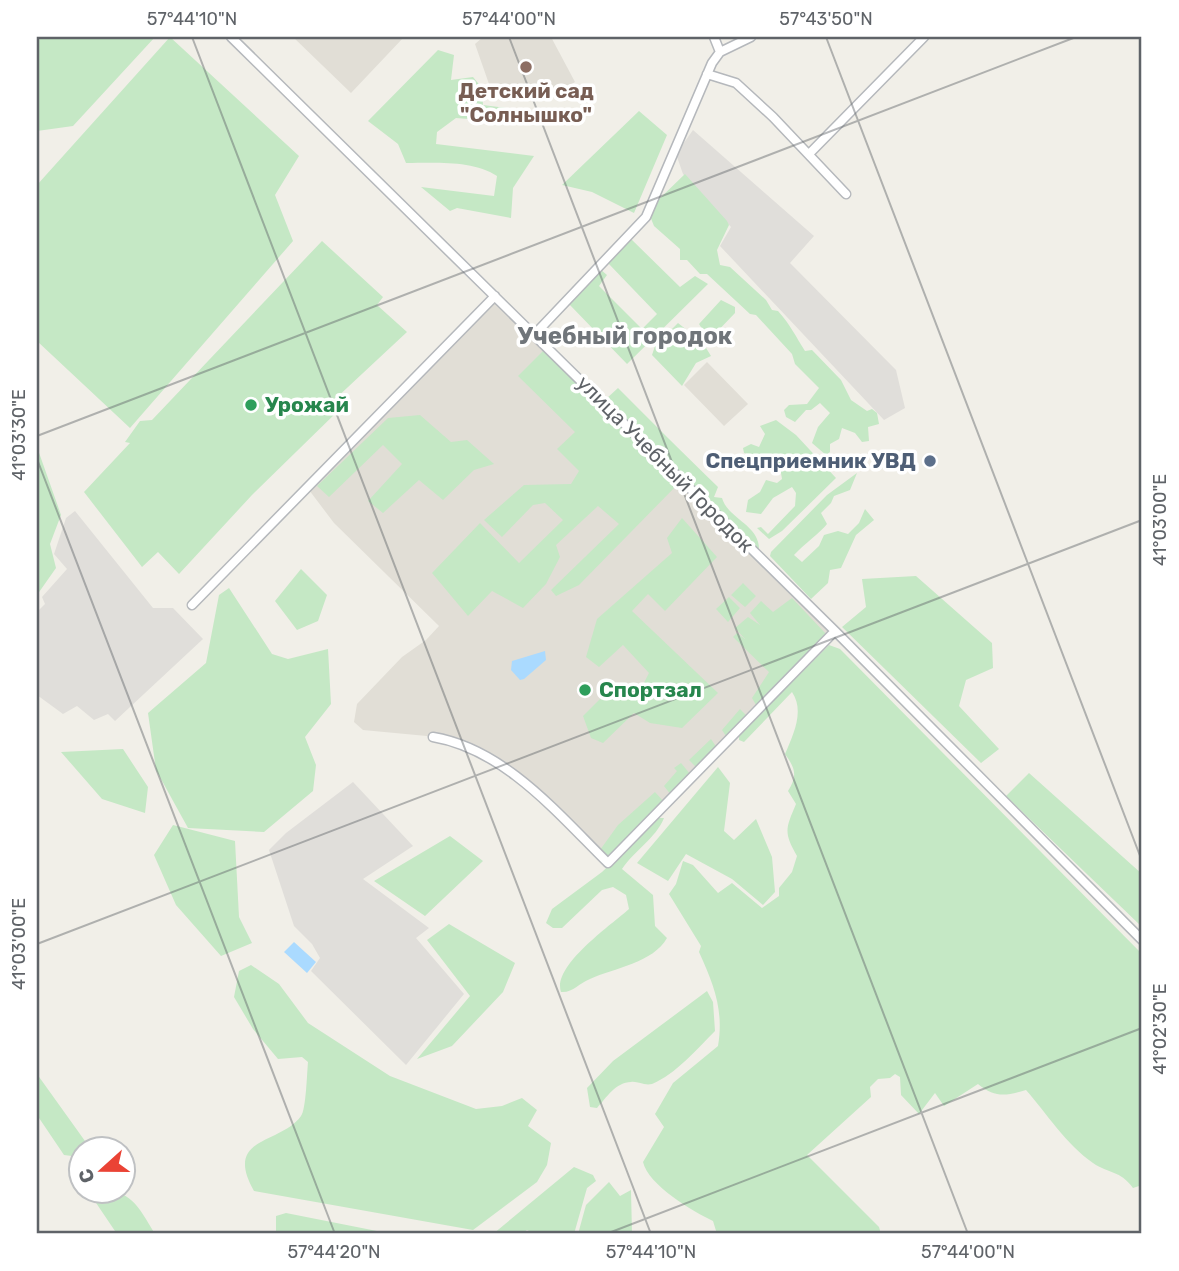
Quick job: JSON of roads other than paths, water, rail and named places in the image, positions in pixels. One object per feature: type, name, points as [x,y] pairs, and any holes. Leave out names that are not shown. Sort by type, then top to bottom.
[{"type":"street","name":"улица Учебный Городок","points":[[231,37],[835,631],[1142,940]]},
{"type":"street","points":[[714,37],[720,52]]},
{"type":"street","points":[[534,334],[646,216],[707,74],[720,52],[751,37]]},
{"type":"street","points":[[809,154],[924,37]]},
{"type":"street","points":[[707,74],[736,83],[846,194]]},
{"type":"street","points":[[192,604],[495,296]]},
{"type":"street","points":[[433,737],[477,752],[508,771],[608,863],[835,631]]},
{"type":"water","points":[[545,651],[546,660],[524,679],[520,680],[511,670],[512,661]]},
{"type":"water","points":[[294,942],[316,962],[307,973],[284,952]]},
{"type":"place","name":"Детский сад \"Солнышко\"","points":[[526,67]]},
{"type":"place","name":"Урожай","points":[[251,405]]},
{"type":"place","name":"Спецприемник УВД","points":[[930,461]]},
{"type":"place","name":"Спортзал","points":[[585,690]]},
{"type":"district","name":"Учебный городок","points":[[625,336]]}]
